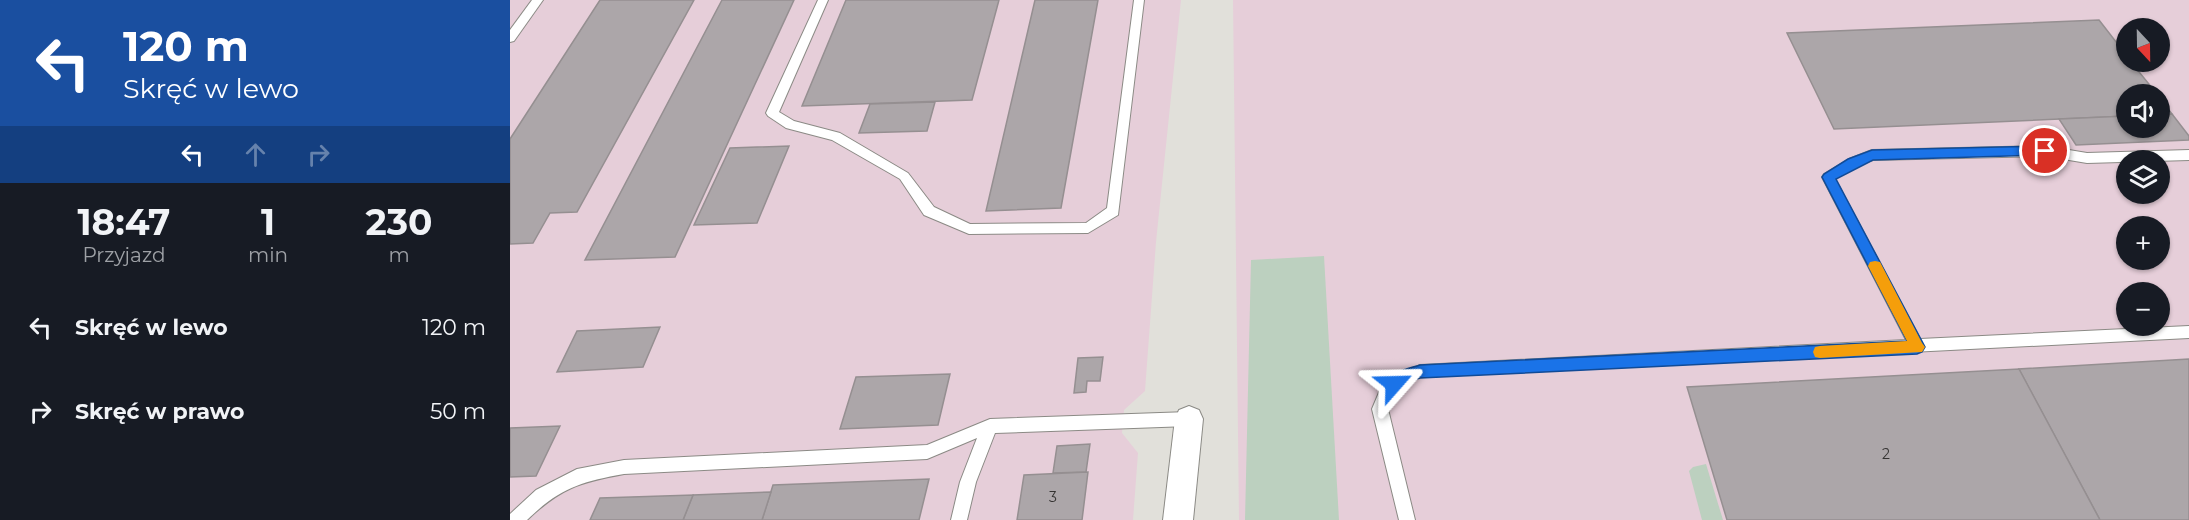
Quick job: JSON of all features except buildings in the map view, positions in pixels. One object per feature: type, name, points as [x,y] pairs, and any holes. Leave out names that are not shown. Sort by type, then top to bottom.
[{"type":"street","points":[[1178,520],[1189,419]]},
{"type":"lane","points":[[510,39],[538,0]]},
{"type":"lane","points":[[823,0],[772,113],[790,125],[836,136],[904,177],[929,211],[969,229],[1088,228],[1113,211],[1138,0]]},
{"type":"lane","points":[[1917,347],[1828,177],[1853,162],[1872,155],[2045,151],[2087,158],[2189,155]]},
{"type":"lane","points":[[1407,520],[1380,410],[1382,395],[1404,376],[1420,372],[2189,332]]},
{"type":"lane","points":[[516,520],[542,495],[583,474],[624,467],[927,452],[990,426],[1189,419]]},
{"type":"lane","points":[[959,520],[968,482],[990,426]]},
{"type":"shaded area","points":[[510,0],[1181,0],[1156,242],[1145,391],[1124,410],[1122,433],[1138,453],[1133,520],[510,520]]},
{"type":"shaded area","points":[[1233,0],[2189,0],[2189,520],[1239,520]]},
{"type":"green space","points":[[1324,256],[1339,520],[1245,520],[1251,260]]},
{"type":"green space","points":[[1706,464],[1723,520],[1702,520],[1689,471],[1693,467]]},
{"type":"slow traffic","points":[[1820,352],[1917,347],[1875,266]]},
{"type":"route","points":[[1394,384],[1404,376],[1420,372],[1917,347],[1828,177],[1853,162],[1872,155],[2045,151]]}]
